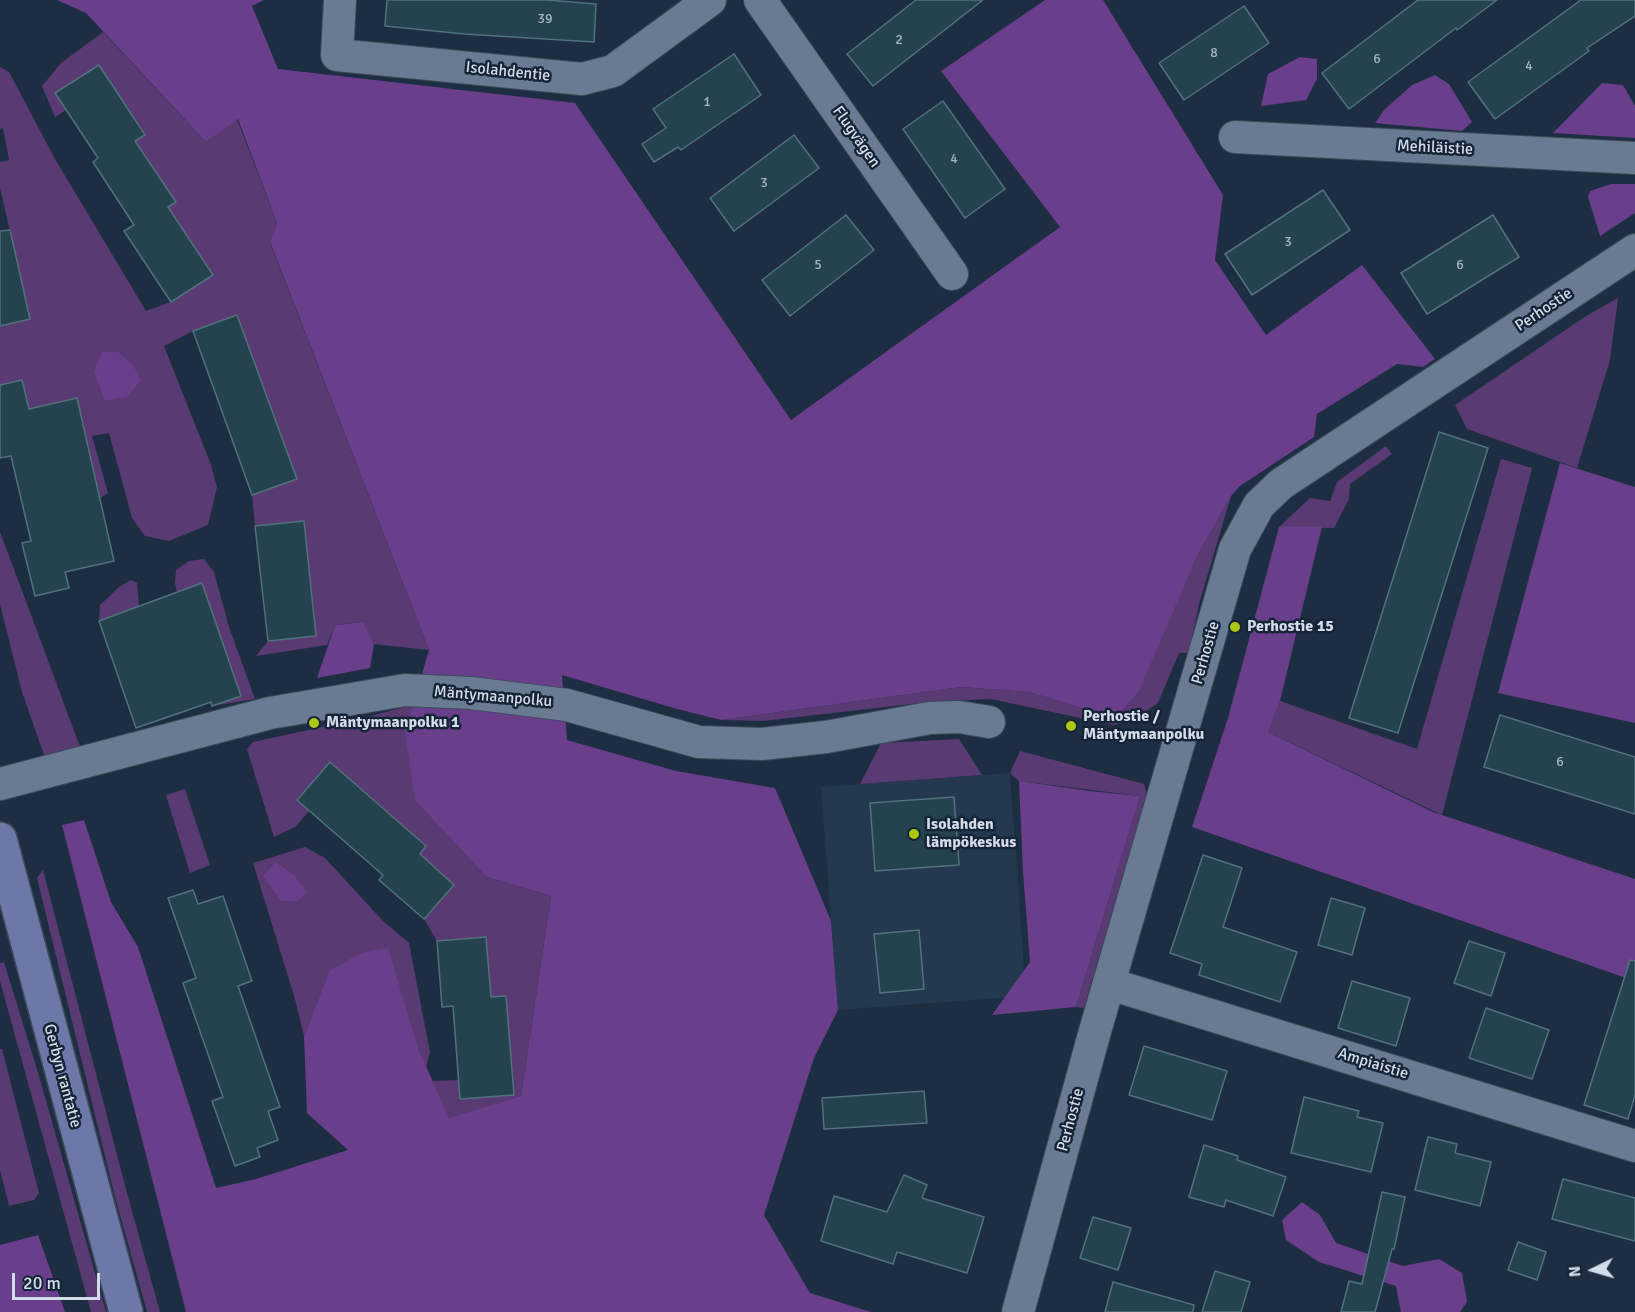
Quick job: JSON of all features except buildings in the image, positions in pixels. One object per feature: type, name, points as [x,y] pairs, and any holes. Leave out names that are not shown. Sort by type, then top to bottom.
[{"type":"main road","name":"Gerbyn rantatie","points":[[0,839],[126,1312]]},
{"type":"street","name":"Isolahdentie","points":[[340,0],[337,55],[582,79],[613,71],[710,0]]},
{"type":"street","name":"Flugvägen","points":[[760,0],[952,274]]},
{"type":"street","name":"Mehiläistie","points":[[1235,137],[1635,158]]},
{"type":"street","name":"Perhostie","points":[[1018,1312],[1235,549],[1259,506],[1281,484],[1635,250]]},
{"type":"street","name":"Mäntymaanpolku","points":[[0,784],[270,713],[405,690],[471,693],[567,705],[699,742],[762,744],[826,737],[930,718],[959,717],[989,722]]},
{"type":"street","name":"Ampiaistie","points":[[1110,984],[1635,1146]]},
{"type":"shaded area","points":[[57,0],[264,0],[252,6],[278,69],[575,103],[791,420],[1060,227],[941,71],[1045,0],[1103,0],[1223,195],[1215,260],[1266,335],[1362,265],[1435,359],[1423,367],[1397,364],[1317,414],[1314,437],[1240,486],[1231,496],[1197,556],[1139,691],[1115,718],[1029,692],[961,687],[721,720],[562,675],[567,740],[676,771],[775,788],[831,921],[838,1010],[814,1058],[764,1215],[810,1293],[871,1312],[186,1312],[62,825],[84,820],[111,902],[138,947],[216,1188],[256,1179],[348,1150],[307,1113],[304,1036],[329,971],[361,953],[388,948],[418,1048],[449,1118],[521,1096],[551,896],[487,877],[415,800],[405,732],[429,650],[270,242],[277,223],[238,119],[206,142],[86,13]]},
{"type":"shaded area","points":[[103,32],[206,142],[237,119],[277,223],[270,243],[429,650],[374,644],[362,622],[335,625],[327,645],[256,656],[268,641],[316,635],[304,521],[255,526],[252,495],[297,478],[237,315],[193,331],[164,346],[210,462],[217,487],[208,525],[169,541],[145,536],[132,518],[109,433],[92,436],[108,493],[100,498],[77,398],[29,409],[22,380],[0,385],[0,326],[30,318],[0,188],[0,162],[9,160],[3,128],[0,129],[0,67],[9,72],[55,159],[146,311],[171,302],[213,274],[168,207],[176,202],[135,141],[145,134],[99,65],[56,93],[66,110],[55,117],[42,86],[61,63]]},
{"type":"shaded area","points":[[1300,57],[1317,59],[1317,79],[1306,100],[1261,106],[1268,74]]},
{"type":"shaded area","points":[[1435,75],[1449,84],[1472,122],[1462,131],[1375,123],[1384,110],[1412,85]]},
{"type":"shaded area","points":[[1602,83],[1623,85],[1635,106],[1635,138],[1553,133]]},
{"type":"shaded area","points":[[1611,184],[1635,184],[1635,213],[1600,236],[1588,197],[1590,191]]},
{"type":"shaded area","points":[[1618,298],[1610,360],[1577,468],[1467,429],[1455,405],[1586,316]]},
{"type":"shaded area","points":[[102,352],[118,352],[133,365],[141,380],[127,397],[105,401],[94,371]]},
{"type":"shaded area","points":[[1386,446],[1392,454],[1350,484],[1349,499],[1334,528],[1279,527],[1310,498],[1330,501],[1337,482]]},
{"type":"shaded area","points":[[1501,459],[1532,468],[1442,815],[1268,732],[1280,701],[1417,749]]},
{"type":"shaded area","points":[[1560,463],[1635,487],[1635,723],[1498,693]]},
{"type":"shaded area","points":[[1231,496],[1199,604],[1189,653],[1179,653],[1158,703],[1131,721],[1113,725],[991,699],[929,702],[763,721],[721,720],[961,687],[1029,692],[1115,718],[1197,556]]},
{"type":"shaded area","points":[[1279,527],[1322,527],[1280,701],[1268,732],[1433,812],[1635,879],[1635,981],[1192,827],[1228,718]]},
{"type":"shaded area","points":[[0,532],[80,747],[44,755],[22,692],[0,604]]},
{"type":"shaded area","points":[[204,559],[214,572],[229,627],[255,699],[212,706],[241,696],[202,584],[177,592],[175,583],[176,570],[189,561]]},
{"type":"shaded area","points":[[131,580],[137,583],[139,607],[99,621],[100,605],[119,587]]},
{"type":"shaded area","points":[[363,622],[374,644],[370,668],[317,678],[335,625]]},
{"type":"shaded area","points":[[413,705],[487,877],[551,896],[521,1096],[449,1119],[432,1081],[459,1080],[491,997],[486,937],[437,941],[424,919],[454,885],[420,854],[426,846],[330,762],[297,799],[310,810],[295,827],[274,837],[247,749],[253,742]]},
{"type":"shaded area","points":[[959,739],[982,775],[860,784],[881,743]]},
{"type":"shaded area","points":[[1020,751],[1144,784],[1147,795],[1084,1008],[1076,1007],[1140,796],[1019,781],[1010,773]]},
{"type":"shaded area","points":[[1010,773],[1026,996],[838,1010],[821,787]]},
{"type":"shaded area","points":[[1019,781],[1140,796],[1076,1007],[992,1015],[1030,962]]},
{"type":"shaded area","points":[[185,789],[210,865],[190,873],[166,795]]},
{"type":"shaded area","points":[[305,847],[325,858],[382,920],[409,943],[430,1052],[426,1067],[418,1048],[329,971],[304,1036],[295,999],[253,863]]},
{"type":"shaded area","points":[[276,862],[294,875],[307,892],[298,901],[281,901],[263,876]]},
{"type":"shaded area","points":[[43,870],[160,1312],[147,1312],[115,1197],[37,878]]},
{"type":"shaded area","points":[[4,962],[106,1312],[91,1312],[0,981],[0,963]]},
{"type":"shaded area","points":[[0,1049],[2,1049],[39,1193],[34,1200],[9,1206],[0,1170]]},
{"type":"shaded area","points":[[1302,1202],[1320,1215],[1336,1243],[1403,1266],[1439,1259],[1462,1273],[1467,1302],[1460,1312],[1401,1312],[1396,1286],[1319,1262],[1286,1240],[1282,1220]]},
{"type":"shaded area","points":[[38,1235],[65,1312],[0,1312],[0,1245]]},
{"type":"place","name":"Perhostie 15","points":[[1235,627]]},
{"type":"place","name":"Mäntymaanpolku 1","points":[[314,723]]},
{"type":"place","name":"Perhostie / Mäntymaanpolku","points":[[1071,726]]},
{"type":"place","name":"Isolahden lämpökeskus","points":[[914,834]]}]
